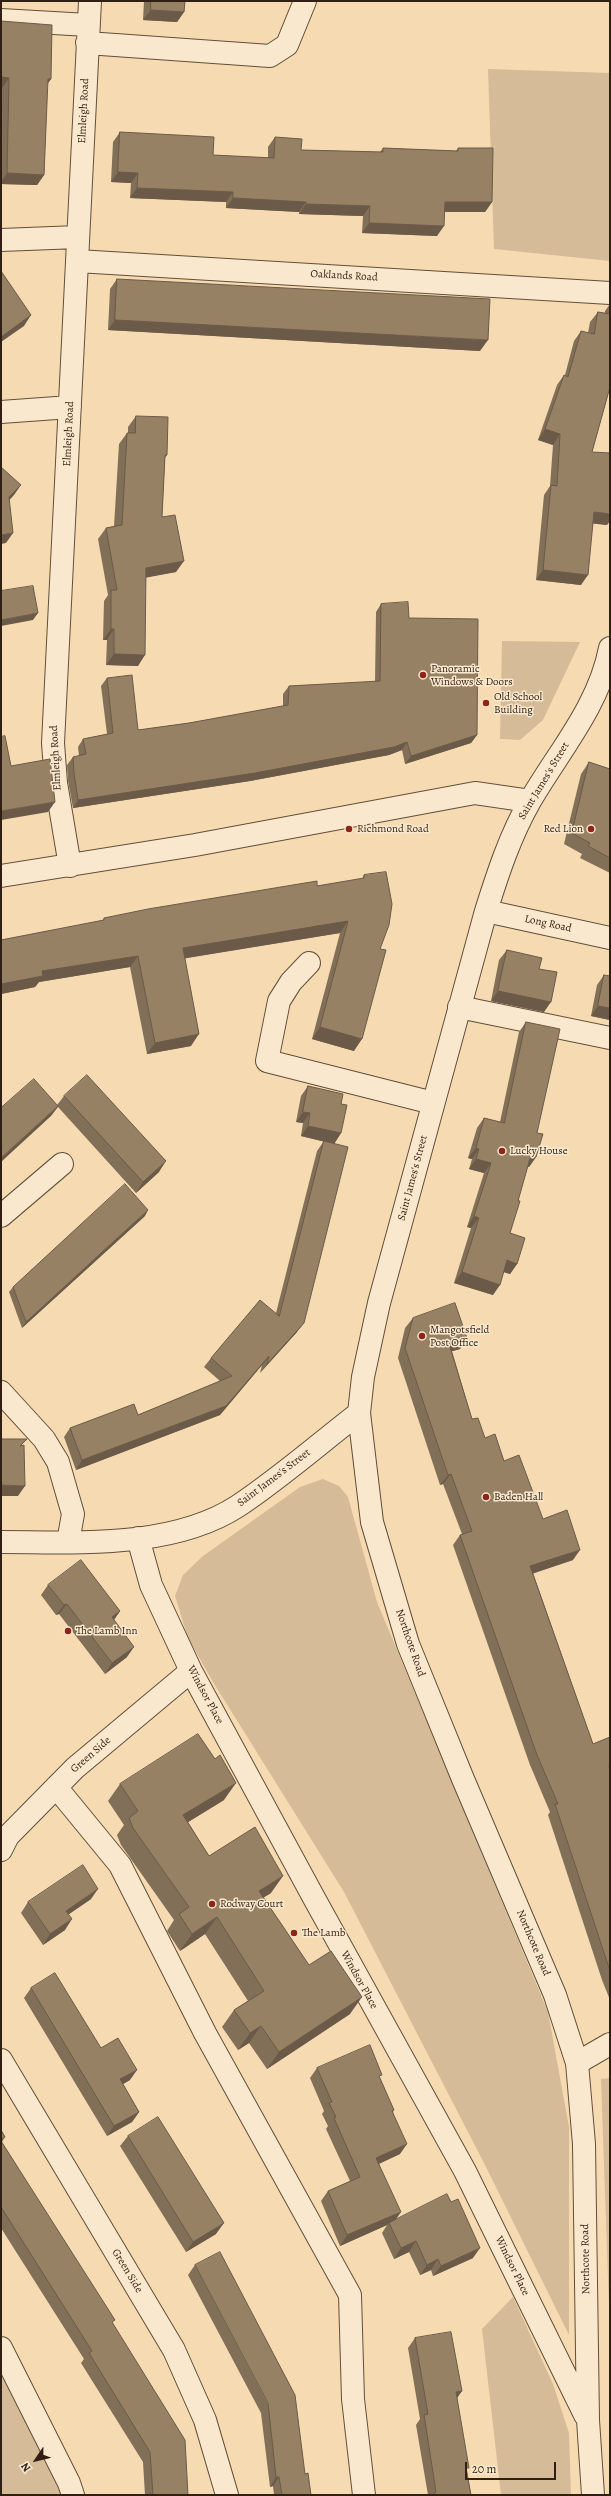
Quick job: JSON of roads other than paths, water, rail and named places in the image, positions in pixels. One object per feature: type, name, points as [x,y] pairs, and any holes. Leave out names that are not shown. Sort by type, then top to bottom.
[{"type":"street","name":"Elmleigh Road","points":[[70,866],[56,783],[53,743],[90,1]]},
{"type":"street","points":[[1,20],[88,34],[270,56],[287,45],[305,1]]},
{"type":"street","points":[[1,240],[78,237]]},
{"type":"street","name":"Oaklands Road","points":[[77,261],[610,293]]},
{"type":"street","points":[[1,412],[70,407]]},
{"type":"street","name":"Saint James's Street","points":[[68,1542],[138,1538],[166,1534],[200,1524],[238,1506],[359,1413],[362,1377],[379,1303],[459,1007],[486,911],[506,849],[530,801],[586,714],[610,648]]},
{"type":"street","points":[[1,876],[70,866],[475,793],[530,801]]},
{"type":"street","name":"Long Road","points":[[486,911],[610,938]]},
{"type":"street","points":[[309,963],[291,982],[279,1001],[267,1062],[433,1103]]},
{"type":"street","points":[[459,1007],[610,1038]]},
{"type":"street","points":[[1,1216],[62,1164]]},
{"type":"street","points":[[1,1392],[44,1439],[58,1462],[73,1514],[68,1542],[1,1542]]},
{"type":"street","name":"Northcote Road","points":[[359,1413],[372,1522],[408,1644],[462,1779],[555,1995],[577,2063],[584,2144],[588,2420],[593,2495]]},
{"type":"street","name":"Windsor Place","points":[[138,1538],[151,1585],[191,1671],[314,1898],[465,2171],[588,2420]]},
{"type":"street","name":"Green Side","points":[[1,1850],[8,1836],[75,1768],[191,1671]]},
{"type":"street","points":[[56,1787],[120,1865],[205,2033],[350,2295],[353,2399],[364,2495]]},
{"type":"street","points":[[577,2063],[610,2044]]},
{"type":"street","name":"Green Side","points":[[1,2060],[174,2350],[205,2420],[227,2495]]},
{"type":"street","points":[[1,2348],[69,2483],[73,2495]]},
{"type":"place","name":"Panoramic Windows & Doors","points":[[423,675]]},
{"type":"place","name":"Old School Building","points":[[486,703]]},
{"type":"place","name":"Richmond Road","points":[[349,829]]},
{"type":"place","name":"Red Lion","points":[[591,829]]},
{"type":"place","name":"Lucky House","points":[[502,1151]]},
{"type":"place","name":"Mangotsfield Post Office","points":[[422,1336]]},
{"type":"place","name":"Baden Hall","points":[[486,1497]]},
{"type":"place","name":"The Lamb Inn","points":[[68,1631]]},
{"type":"place","name":"Rodway Court","points":[[212,1904]]},
{"type":"place","name":"The Lamb","points":[[294,1933]]}]
